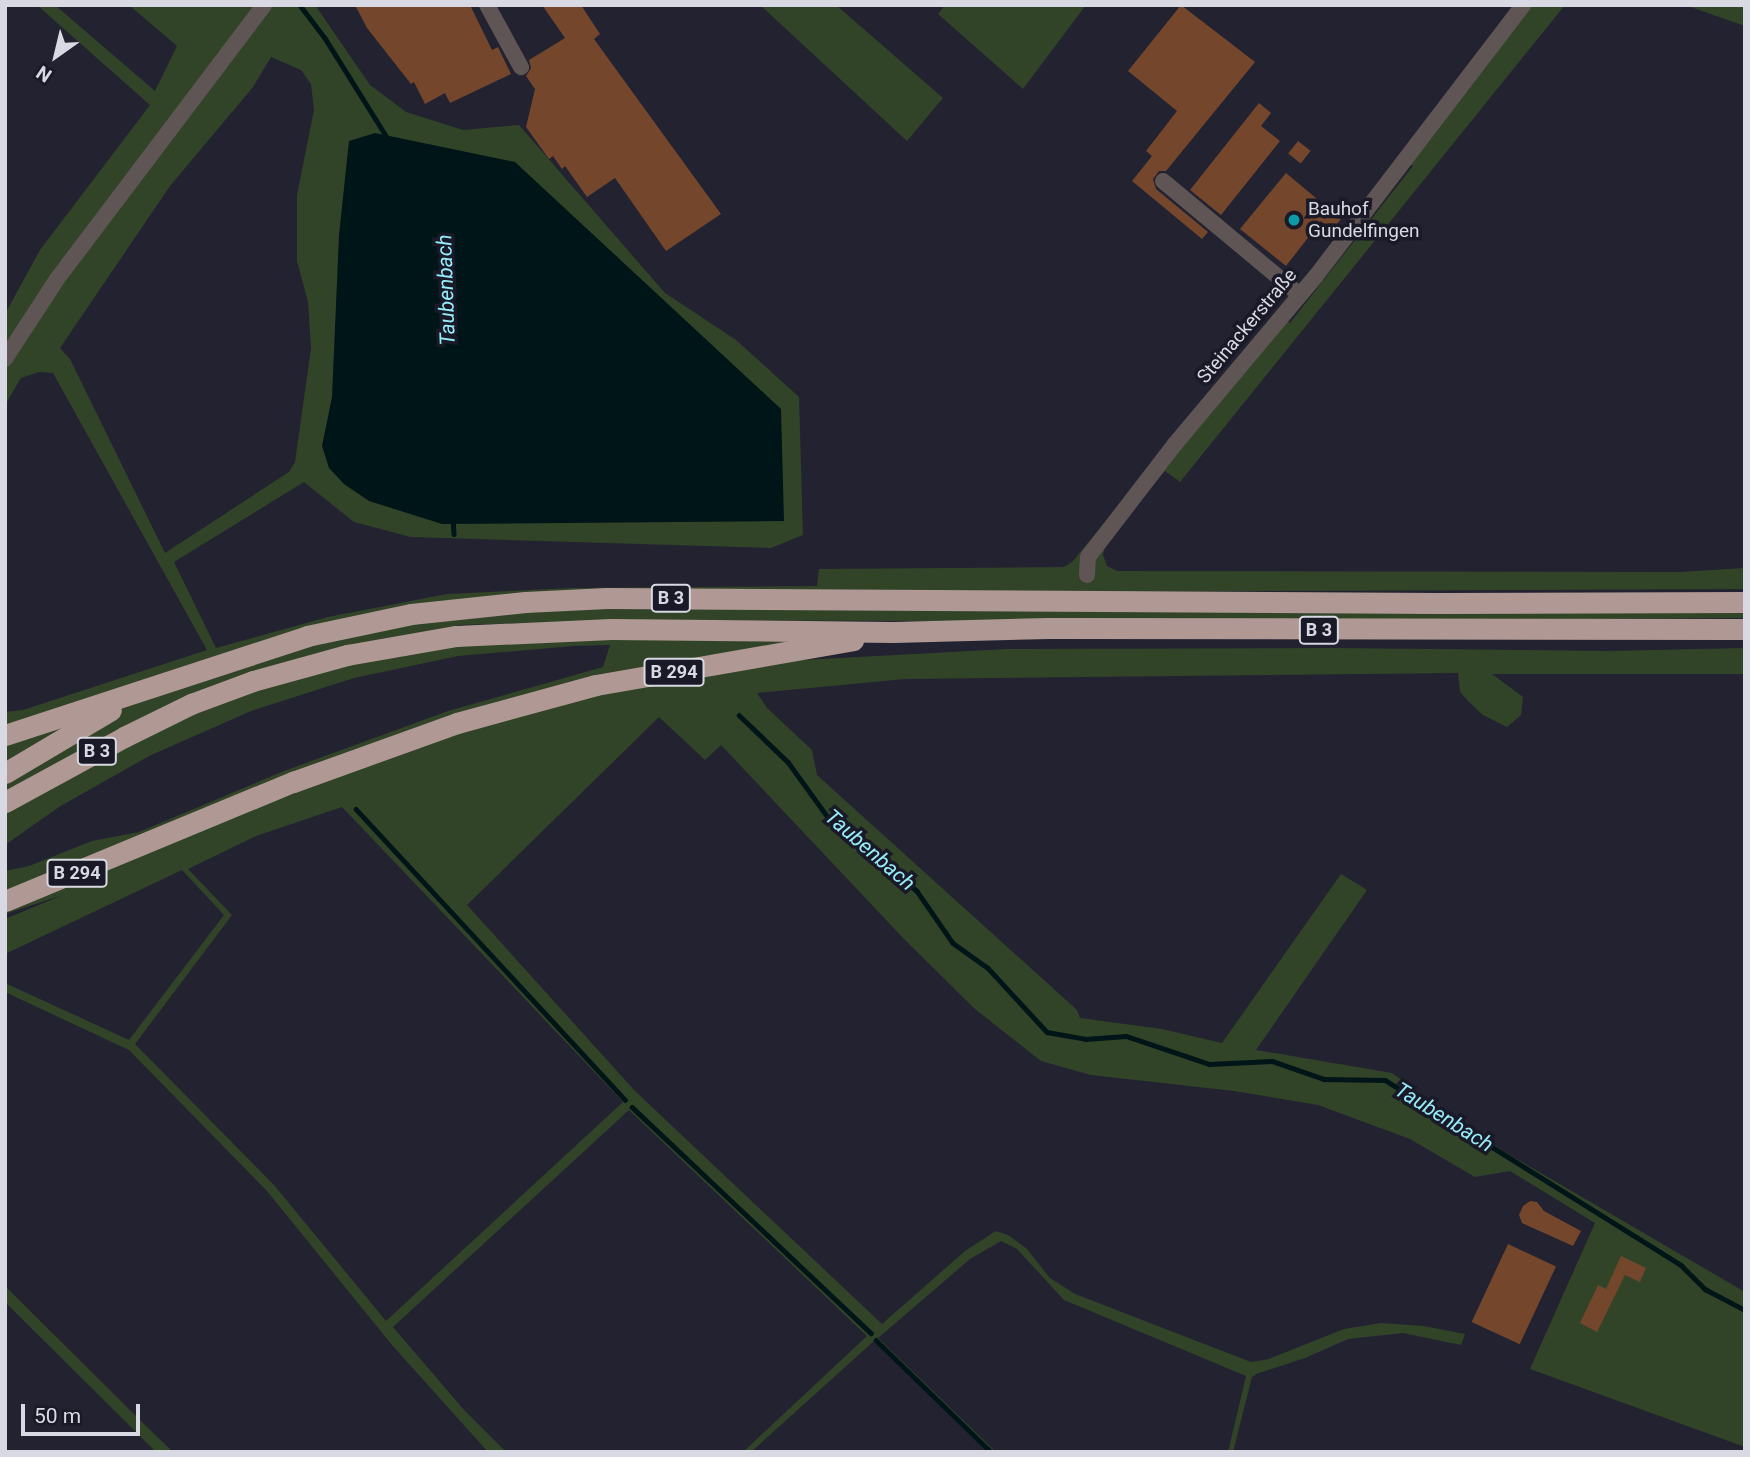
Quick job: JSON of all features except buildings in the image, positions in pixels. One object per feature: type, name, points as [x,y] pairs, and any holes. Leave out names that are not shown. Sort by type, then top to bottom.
[{"type":"highway","name":"B 3","points":[[5,773],[146,689],[307,636],[411,614],[525,602],[745,598],[1426,603],[1745,602]]},
{"type":"highway","name":"B 3","points":[[5,802],[112,743],[191,704],[253,681],[347,655],[456,636],[598,629],[893,632],[1048,628],[1745,629]]},
{"type":"highway","name":"B 294","points":[[5,901],[293,782],[457,723],[596,685],[893,632]]},
{"type":"highway","points":[[5,735],[146,689]]},
{"type":"street","points":[[5,359],[57,279],[264,5]]},
{"type":"street","points":[[486,5],[521,67]]},
{"type":"street","name":"Steinackerstraße","points":[[1087,575],[1088,557],[1175,444],[1300,295],[1522,5]]},
{"type":"street","points":[[1163,181],[1300,295]]},
{"type":"green space","points":[[37,5],[55,5],[155,91],[177,46],[129,5],[315,5],[370,85],[406,112],[463,130],[519,125],[665,293],[736,340],[799,397],[803,535],[771,548],[411,537],[354,522],[304,482],[174,562],[216,648],[328,617],[447,594],[571,588],[817,586],[819,569],[1064,567],[1072,562],[1277,313],[1290,323],[1413,166],[1400,157],[1516,5],[1565,5],[1180,482],[1165,471],[1107,537],[1103,555],[1107,566],[1117,571],[1680,572],[1745,568],[1745,589],[1074,592],[643,605],[1745,608],[1745,618],[1188,622],[645,620],[457,625],[457,642],[613,636],[798,637],[802,660],[1007,649],[1609,651],[1745,648],[1745,674],[1492,674],[1523,697],[1521,715],[1507,727],[1483,715],[1460,692],[1458,673],[905,679],[757,693],[767,708],[812,750],[817,775],[1077,1010],[1080,1018],[1162,1029],[1222,1043],[1341,874],[1367,890],[1256,1050],[1392,1073],[1503,1151],[1745,1292],[1745,1447],[1530,1369],[1595,1223],[1510,1171],[1475,1177],[1410,1139],[1318,1105],[1234,1091],[1091,1075],[1041,1061],[975,1009],[906,941],[721,745],[705,760],[659,717],[467,905],[635,1091],[882,1324],[965,1251],[996,1231],[1008,1235],[1026,1248],[1050,1278],[1075,1294],[1251,1362],[1269,1359],[1344,1329],[1381,1323],[1424,1326],[1465,1334],[1461,1345],[1403,1333],[1348,1339],[1305,1358],[1256,1374],[1252,1377],[1233,1452],[1228,1452],[1246,1376],[1064,1300],[1017,1249],[1001,1241],[970,1259],[878,1338],[996,1452],[988,1452],[874,1341],[751,1452],[743,1452],[867,1336],[629,1110],[393,1327],[465,1411],[506,1452],[488,1452],[392,1345],[267,1191],[129,1050],[5,992],[5,983],[129,1040],[224,915],[182,870],[5,954],[5,919],[63,895],[5,914],[5,871],[29,866],[92,841],[139,832],[284,771],[448,711],[603,667],[610,645],[458,656],[354,678],[251,711],[149,756],[59,807],[5,845],[5,712],[23,710],[207,650],[53,373],[39,372],[21,378],[5,405],[5,314],[40,250],[150,105]],"holes":[[[271,57],[301,70],[311,84],[314,110],[297,195],[297,261],[308,302],[311,348],[295,462],[289,472],[165,553],[70,359],[60,348],[170,186],[253,87]],[[342,807],[623,1102],[386,1321],[274,1185],[135,1044],[232,915],[188,869],[256,836]]]},
{"type":"green space","points":[[760,5],[836,5],[943,98],[907,141]]},
{"type":"green space","points":[[945,5],[1086,5],[1023,89],[938,14]]},
{"type":"green space","points":[[1685,5],[1745,5],[1745,26]]},
{"type":"green space","points":[[5,1286],[173,1452],[156,1452],[5,1302]]},
{"type":"water","points":[[375,133],[515,162],[781,409],[784,521],[442,524],[369,501],[344,484],[329,468],[322,446],[332,397],[339,235],[349,141]]},
{"type":"waterway","name":"Taubenbach","points":[[300,5],[325,38],[388,139]]},
{"type":"waterway","name":"Taubenbach","points":[[453,519],[454,534]]},
{"type":"waterway","name":"Taubenbach","points":[[739,715],[788,762],[830,820],[917,891],[953,943],[988,968],[1047,1032],[1085,1039],[1126,1036],[1209,1064],[1272,1061],[1324,1079],[1385,1080],[1681,1265],[1705,1289],[1745,1310]]},
{"type":"waterway","points":[[356,809],[625,1100]]},
{"type":"waterway","points":[[632,1107],[871,1333]]},
{"type":"waterway","points":[[876,1340],[991,1452]]},
{"type":"place","name":"Bauhof Gundelfingen","points":[[1294,220]]}]
